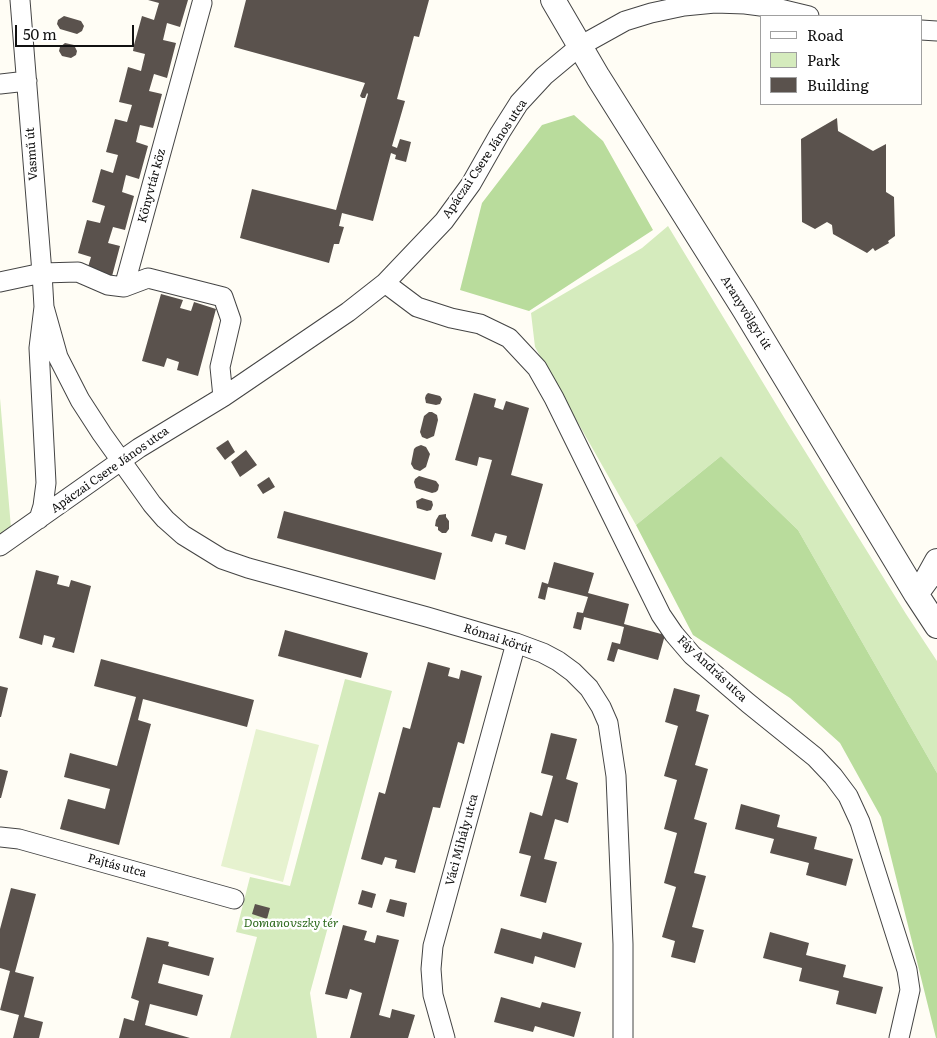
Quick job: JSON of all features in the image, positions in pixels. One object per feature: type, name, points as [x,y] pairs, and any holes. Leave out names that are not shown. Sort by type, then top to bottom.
[{"type":"street","name":"Vasmű út","points":[[20,0],[44,307],[39,348],[46,483],[39,519]]},
{"type":"street","name":"Aranyvölgyi út","points":[[553,0],[603,86],[744,309],[937,626]]},
{"type":"street","name":"Könyvtár köz","points":[[124,287],[202,3]]},
{"type":"street","name":"Apáczai Csere János utca","points":[[0,546],[149,441],[222,397],[348,312],[385,282],[444,221],[471,184],[519,103],[544,76],[580,46],[626,21],[684,3],[745,4],[776,8],[805,15]]},
{"type":"street","points":[[922,30],[937,31]]},
{"type":"street","points":[[0,84],[27,81]]},
{"type":"street","points":[[0,282],[42,272],[78,272],[108,286],[124,287],[148,278],[223,297],[231,320],[220,367],[222,397]]},
{"type":"street","name":"Fáy András utca","points":[[385,282],[417,307],[452,318],[480,324],[509,338],[537,368],[554,398],[661,615],[674,634],[692,655],[816,757],[834,776],[848,796],[860,822],[907,970],[910,990],[899,1038]]},
{"type":"street","name":"Vasmű út","points":[[44,307],[58,357],[80,400],[121,461]]},
{"type":"street","name":"Római körút","points":[[121,461],[165,519],[183,535],[222,559],[248,568],[516,642],[558,661],[573,672],[588,688],[601,707],[608,723],[616,776],[623,944],[623,1038]]},
{"type":"street","points":[[916,594],[937,561]]},
{"type":"street","name":"Váci Mihály utca","points":[[445,1038],[433,995],[431,969],[433,946],[516,642]]},
{"type":"street","name":"Pajtás utca","points":[[0,837],[19,839],[234,899]]},
{"type":"green space","points":[[574,115],[603,141],[653,230],[529,311],[460,290],[482,203],[542,125]]},
{"type":"green space","points":[[668,226],[785,419],[937,661],[937,773],[798,530],[721,456],[636,525],[535,347],[531,313],[642,248]]},
{"type":"green space","points":[[0,398],[11,528],[0,536]]},
{"type":"green space","points":[[721,456],[798,530],[937,773],[937,1038],[881,817],[840,743],[790,698],[693,635],[636,525]]},
{"type":"green space","name":"Domanovszky tér","points":[[345,679],[392,691],[310,993],[317,1038],[230,1038],[257,937],[236,932],[250,877],[290,886]]},
{"type":"green space","points":[[256,729],[319,745],[283,882],[221,866]]},
{"type":"building","points":[[148,0],[188,0],[180,27],[167,23],[163,40],[176,43],[167,78],[154,74],[149,91],[162,94],[153,128],[140,125],[136,142],[148,146],[139,179],[126,175],[122,192],[134,196],[125,230],[113,227],[108,243],[120,246],[111,280],[86,274],[91,257],[78,253],[87,220],[100,223],[105,206],[92,202],[101,169],[113,173],[118,155],[106,152],[115,119],[127,122],[132,105],[119,102],[128,67],[141,71],[145,54],[133,51],[134,45],[142,16],[154,20],[159,3]]},
{"type":"building","points":[[246,0],[429,0],[419,37],[414,36],[397,99],[405,101],[392,146],[397,148],[400,139],[411,142],[406,162],[395,159],[396,155],[391,153],[373,221],[342,213],[339,226],[344,227],[339,244],[334,244],[329,263],[240,238],[252,189],[336,210],[368,94],[365,98],[360,96],[365,83],[234,47]]},
{"type":"building","points":[[64,16],[81,21],[84,26],[82,31],[77,34],[60,29],[57,24],[58,20]]},
{"type":"building","points":[[65,43],[74,45],[77,51],[76,55],[71,58],[62,56],[59,51],[60,47]]},
{"type":"building","points":[[837,118],[838,131],[873,151],[886,144],[886,192],[894,197],[895,236],[888,241],[889,243],[875,251],[873,248],[867,253],[833,234],[832,225],[827,222],[815,229],[802,222],[801,139]]},
{"type":"building","points":[[161,294],[183,300],[180,308],[191,311],[194,302],[216,309],[198,376],[177,370],[179,362],[167,358],[164,367],[142,361]]},
{"type":"building","points":[[428,393],[440,396],[442,399],[440,404],[426,403],[425,398]]},
{"type":"building","points":[[474,393],[496,399],[494,407],[503,410],[506,401],[529,408],[511,475],[543,484],[525,550],[505,544],[507,536],[495,533],[492,542],[471,536],[492,460],[479,457],[477,466],[455,460]]},
{"type":"building","points":[[429,412],[437,415],[438,420],[434,436],[427,439],[422,437],[420,432],[424,416]]},
{"type":"building","points":[[228,440],[235,452],[225,460],[216,448]]},
{"type":"building","points":[[421,445],[426,447],[430,454],[426,467],[420,471],[414,469],[411,464],[414,449]]},
{"type":"building","points":[[246,450],[257,465],[240,477],[231,462]]},
{"type":"building","points":[[419,476],[436,481],[439,485],[438,490],[432,493],[416,488],[414,482]]},
{"type":"building","points":[[269,477],[275,487],[263,494],[257,485]]},
{"type":"building","points":[[422,498],[432,501],[431,510],[427,511],[417,508],[416,501]]},
{"type":"building","points":[[284,511],[442,553],[435,580],[277,538]]},
{"type":"building","points":[[446,514],[449,521],[449,529],[446,533],[442,533],[435,526],[436,520],[439,515]]},
{"type":"building","points":[[554,562],[594,573],[588,593],[629,604],[624,624],[665,635],[658,660],[618,649],[614,662],[607,660],[612,642],[620,644],[624,627],[584,617],[581,630],[573,628],[577,612],[583,613],[588,597],[548,587],[545,600],[538,598],[542,582],[548,584]]},
{"type":"building","points":[[36,570],[59,576],[57,584],[69,587],[71,580],[91,586],[74,653],[52,647],[55,638],[44,635],[42,645],[19,638]]},
{"type":"building","points":[[285,630],[368,653],[361,678],[278,656]]},
{"type":"building","points":[[101,659],[254,700],[247,727],[143,699],[138,720],[151,724],[119,845],[60,829],[68,799],[105,809],[110,789],[64,777],[70,753],[117,766],[136,697],[94,686]]},
{"type":"building","points":[[428,662],[450,668],[448,676],[459,679],[461,670],[482,676],[464,744],[458,742],[440,808],[433,807],[415,873],[395,868],[397,860],[385,857],[382,865],[361,859],[379,792],[385,794],[403,727],[410,729]]},
{"type":"building","points":[[0,686],[8,688],[1,717],[0,717]]},
{"type":"building","points":[[674,688],[700,695],[696,711],[709,715],[695,765],[708,769],[694,819],[707,823],[694,873],[706,876],[692,927],[704,930],[695,963],[671,957],[675,941],[662,937],[676,887],[664,883],[677,833],[664,829],[677,780],[664,776],[678,726],[665,722]]},
{"type":"building","points":[[551,733],[577,739],[566,779],[578,783],[568,823],[555,819],[544,859],[557,862],[546,903],[520,896],[531,856],[519,853],[530,812],[542,816],[553,776],[541,773]]},
{"type":"building","points":[[0,769],[8,771],[1,798],[0,798]]},
{"type":"building","points":[[741,804],[780,815],[777,827],[817,837],[814,849],[853,859],[846,886],[806,875],[809,863],[770,853],[774,839],[735,829]]},
{"type":"building","points":[[11,888],[36,894],[15,972],[34,977],[24,1017],[43,1022],[39,1038],[13,1038],[19,1015],[0,1010],[10,971],[0,968],[0,929]]},
{"type":"building","points":[[362,890],[376,894],[372,908],[358,904]]},
{"type":"building","points":[[390,899],[407,903],[404,917],[386,912]]},
{"type":"building","points":[[255,904],[270,908],[267,919],[252,914]]},
{"type":"building","points":[[343,925],[367,931],[364,940],[375,943],[377,935],[399,940],[379,1015],[390,1018],[392,1009],[415,1015],[408,1038],[350,1038],[362,993],[350,989],[347,999],[325,994]]},
{"type":"building","points":[[501,928],[541,939],[543,932],[582,943],[575,968],[535,956],[533,964],[494,953]]},
{"type":"building","points":[[770,932],[809,943],[806,955],[846,965],[843,977],[883,987],[876,1014],[836,1004],[839,991],[799,981],[802,968],[763,958]]},
{"type":"building","points":[[147,937],[169,942],[168,946],[214,958],[209,976],[163,964],[158,983],[203,995],[197,1016],[150,1004],[145,1025],[190,1038],[119,1038],[124,1018],[134,1021],[139,1001],[131,998]]},
{"type":"building","points":[[501,997],[540,1008],[542,1002],[581,1012],[574,1037],[535,1026],[533,1032],[494,1022]]}]
